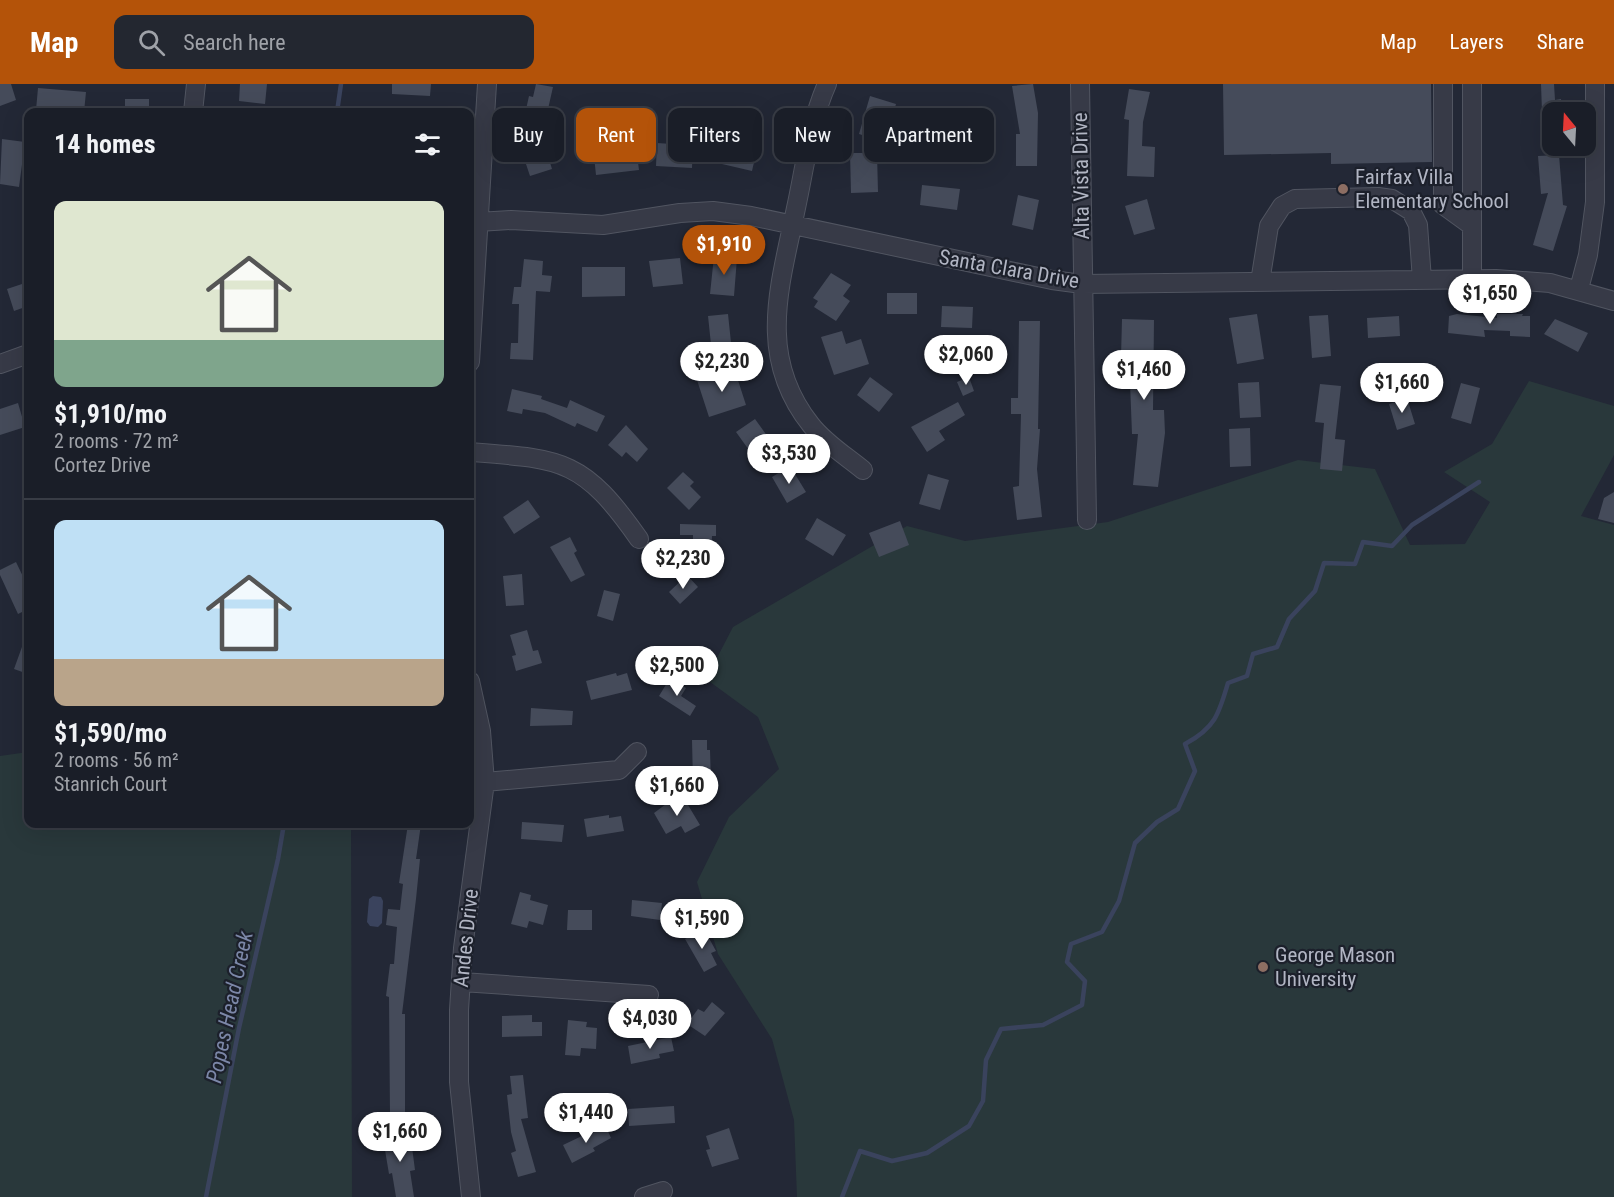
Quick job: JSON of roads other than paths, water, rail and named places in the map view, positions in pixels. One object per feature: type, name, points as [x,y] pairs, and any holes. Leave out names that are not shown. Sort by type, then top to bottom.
[{"type":"street","points":[[193,108],[196,84]]},
{"type":"street","points":[[474,292],[487,84]]},
{"type":"street","points":[[827,84],[813,128],[792,225],[776,309],[775,338],[781,366],[794,398],[811,425],[863,470]]},
{"type":"street","name":"Alta Vista Drive","points":[[1080,84],[1087,520]]},
{"type":"street","points":[[1443,84],[1443,205],[1472,226]]},
{"type":"street","points":[[1472,84],[1474,215],[1472,280]]},
{"type":"street","points":[[1579,289],[1588,255],[1595,202],[1595,84]]},
{"type":"street","points":[[1260,282],[1269,226],[1274,215],[1282,206],[1295,199],[1378,197],[1392,199],[1411,211],[1418,225],[1422,280]]},
{"type":"street","name":"Santa Clara Drive","points":[[478,222],[511,220],[603,225],[680,213],[713,212],[792,225],[1052,280],[1082,284],[1526,280],[1579,289],[1614,301]]},
{"type":"street","points":[[0,364],[24,355]]},
{"type":"street","points":[[474,452],[538,457],[576,471],[603,492],[639,539]]},
{"type":"street","name":"Andes Drive","points":[[471,1197],[459,1082],[459,1010],[463,948],[485,782],[481,730],[474,699]]},
{"type":"street","points":[[485,782],[619,770],[637,752]]},
{"type":"street","points":[[462,982],[649,995]]},
{"type":"street","points":[[644,1197],[663,1191]]},
{"type":"water","points":[[373,896],[381,897],[383,901],[382,923],[378,927],[370,926],[367,922],[369,899]]},
{"type":"waterway","name":"Popes Head Creek","points":[[338,108],[341,84]]},
{"type":"waterway","points":[[842,1197],[860,1151],[892,1161],[927,1153],[969,1126],[983,1101],[986,1060],[1001,1029],[1043,1025],[1082,1005],[1085,981],[1067,962],[1071,944],[1102,932],[1119,901],[1135,843],[1157,822],[1178,809],[1195,771],[1185,744],[1203,732],[1214,719],[1228,683],[1247,676],[1253,654],[1277,647],[1289,619],[1315,591],[1324,563],[1355,564],[1363,542],[1392,546],[1412,525],[1479,482]]},
{"type":"waterway","name":"Popes Head Creek","points":[[206,1197],[239,1028],[283,828]]},
{"type":"place","name":"Fairfax Villa Elementary School","points":[[1343,189]]},
{"type":"place","name":"George Mason University","points":[[1263,967]]}]
